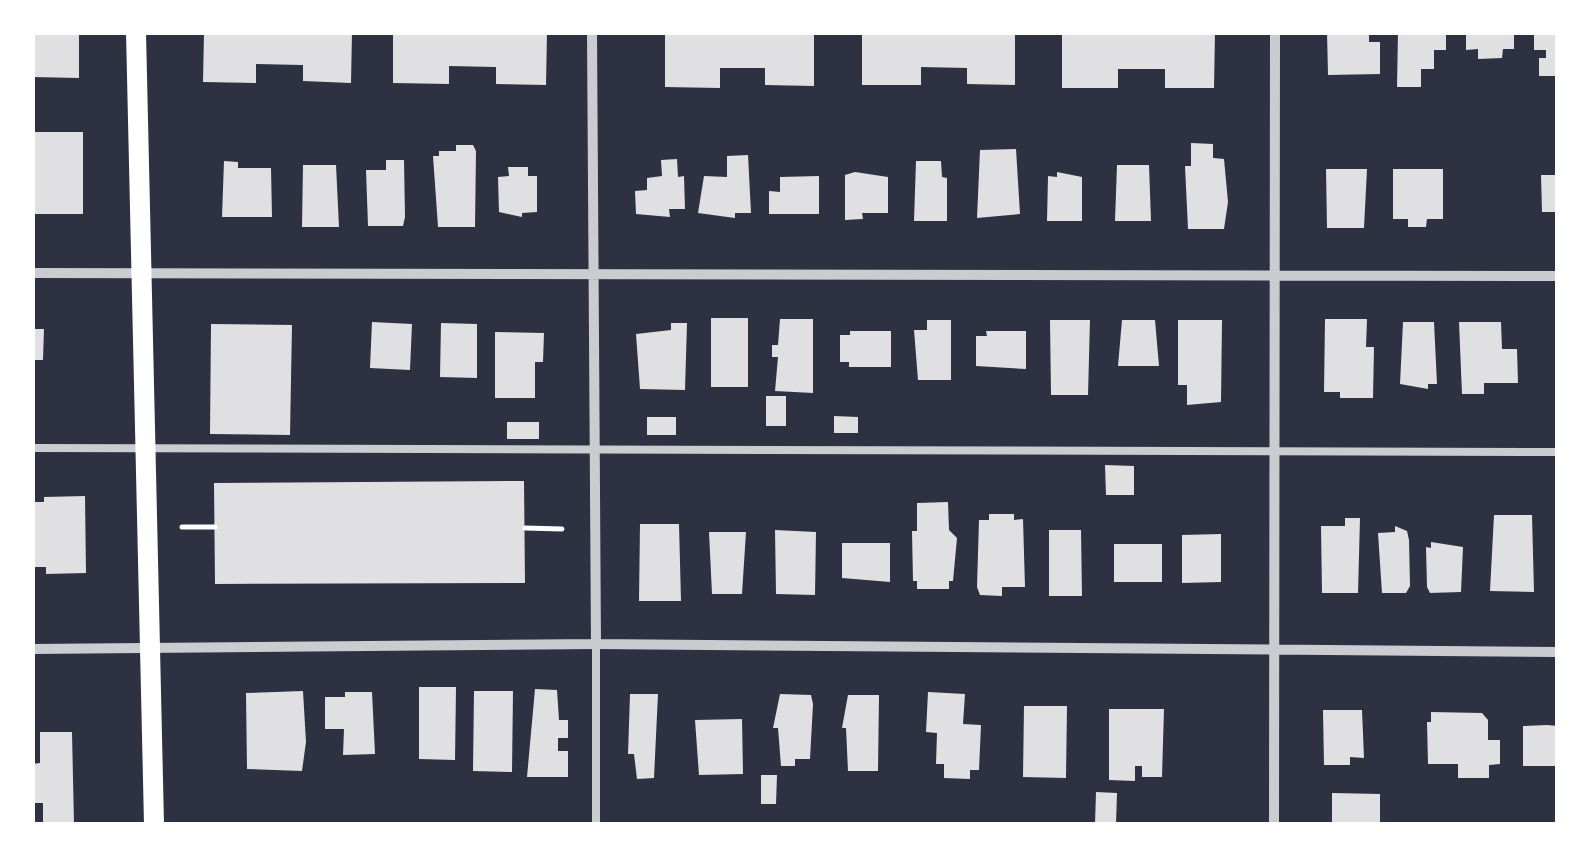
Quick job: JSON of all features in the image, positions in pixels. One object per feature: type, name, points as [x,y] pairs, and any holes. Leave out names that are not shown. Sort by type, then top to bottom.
[{"type":"main road","points":[[136,32],[154,824]]},
{"type":"street","points":[[592,32],[590,274],[596,644]]},
{"type":"street","points":[[1274,824],[1275,32]]},
{"type":"street","points":[[32,272],[1558,276]]},
{"type":"street","points":[[32,649],[596,644],[1558,652]]},
{"type":"lane","points":[[32,448],[1558,452]]},
{"type":"lane","points":[[596,644],[596,824]]},
{"type":"path","points":[[182,527],[215,528]]},
{"type":"path","points":[[525,528],[562,528]]},
{"type":"building","points":[[32,32],[79,32],[79,78],[32,77]]},
{"type":"building","points":[[204,32],[352,32],[351,83],[303,81],[303,65],[256,64],[256,83],[203,82]]},
{"type":"building","points":[[393,32],[547,32],[546,85],[496,84],[496,67],[449,66],[449,84],[393,83]]},
{"type":"building","points":[[665,32],[814,32],[814,86],[765,85],[765,68],[720,68],[720,88],[665,87]]},
{"type":"building","points":[[862,32],[1015,32],[1015,85],[967,84],[967,68],[921,67],[921,85],[862,85]]},
{"type":"building","points":[[1062,32],[1215,32],[1214,88],[1165,88],[1165,69],[1118,69],[1118,88],[1062,88]]},
{"type":"building","points":[[1327,32],[1369,32],[1369,42],[1380,42],[1380,74],[1328,75]]},
{"type":"building","points":[[1398,32],[1446,32],[1446,50],[1434,50],[1434,69],[1421,69],[1421,87],[1397,87]]},
{"type":"building","points":[[1466,32],[1514,32],[1514,49],[1503,49],[1502,58],[1478,59],[1478,49],[1466,50]]},
{"type":"building","points":[[1534,32],[1558,32],[1558,76],[1539,76],[1539,58],[1546,58],[1546,50],[1534,50]]},
{"type":"building","points":[[32,132],[83,132],[83,214],[32,214]]},
{"type":"building","points":[[1191,143],[1213,144],[1213,158],[1224,159],[1228,202],[1224,229],[1188,229],[1185,166],[1191,166]]},
{"type":"building","points":[[456,145],[473,145],[476,151],[475,227],[438,227],[433,156],[439,156],[439,151],[456,151]]},
{"type":"building","points":[[1016,149],[1020,214],[977,218],[980,150]]},
{"type":"building","points":[[748,155],[751,213],[735,213],[735,218],[698,213],[704,176],[727,177],[727,156]]},
{"type":"building","points":[[677,159],[678,177],[684,176],[685,209],[669,209],[670,217],[636,214],[635,191],[647,190],[647,178],[662,176],[661,160]]},
{"type":"building","points":[[386,160],[404,160],[403,226],[368,226],[366,170],[386,170]]},
{"type":"building","points":[[224,161],[238,162],[238,168],[271,168],[272,217],[222,217]]},
{"type":"building","points":[[916,161],[941,161],[942,177],[947,178],[947,221],[914,221]]},
{"type":"building","points":[[303,165],[336,165],[339,227],[302,227]]},
{"type":"building","points":[[1117,165],[1149,165],[1151,221],[1115,221]]},
{"type":"building","points":[[508,167],[528,167],[528,176],[537,176],[537,212],[522,213],[522,217],[499,212],[498,177],[509,176]]},
{"type":"building","points":[[1326,169],[1367,169],[1364,228],[1327,228]]},
{"type":"building","points":[[1393,169],[1443,169],[1443,219],[1427,219],[1426,227],[1408,227],[1408,219],[1393,219]]},
{"type":"building","points":[[855,172],[888,177],[888,213],[862,213],[863,219],[845,220],[845,175]]},
{"type":"building","points":[[1057,172],[1082,177],[1082,221],[1047,221],[1048,176],[1057,177]]},
{"type":"building","points":[[1541,175],[1558,175],[1558,212],[1542,212]]},
{"type":"building","points":[[819,176],[819,214],[769,214],[769,191],[780,192],[780,177]]},
{"type":"building","points":[[711,318],[748,318],[748,387],[711,387]]},
{"type":"building","points":[[780,319],[813,319],[813,393],[775,391],[778,357],[772,357],[772,345],[778,345]]},
{"type":"building","points":[[1325,319],[1367,319],[1366,347],[1374,347],[1373,398],[1340,398],[1340,392],[1324,392]]},
{"type":"building","points":[[927,320],[951,320],[951,380],[918,380],[914,330],[927,330]]},
{"type":"building","points":[[1050,320],[1090,320],[1088,395],[1051,395]]},
{"type":"building","points":[[1122,320],[1155,320],[1159,366],[1118,366]]},
{"type":"building","points":[[1178,320],[1222,320],[1221,402],[1187,405],[1187,385],[1178,385]]},
{"type":"building","points":[[372,322],[412,324],[410,370],[370,368]]},
{"type":"building","points":[[1403,322],[1434,322],[1437,384],[1428,384],[1428,389],[1400,384]]},
{"type":"building","points":[[1459,322],[1501,322],[1502,349],[1517,349],[1518,383],[1484,383],[1484,394],[1462,394]]},
{"type":"building","points":[[441,323],[477,324],[477,378],[440,377]]},
{"type":"building","points":[[671,323],[687,323],[685,390],[640,389],[636,334],[671,330]]},
{"type":"building","points":[[211,324],[292,325],[290,435],[210,434]]},
{"type":"building","points":[[32,329],[44,329],[43,360],[32,360]]},
{"type":"building","points":[[850,331],[891,331],[891,367],[849,367],[849,362],[840,362],[840,335],[850,335]]},
{"type":"building","points":[[986,331],[1026,331],[1026,369],[976,366],[976,336],[987,336]]},
{"type":"building","points":[[495,332],[544,333],[543,362],[535,362],[535,398],[495,398]]},
{"type":"building","points":[[766,396],[786,396],[786,426],[766,426]]},
{"type":"building","points":[[834,416],[858,417],[858,433],[834,433]]},
{"type":"building","points":[[647,417],[676,417],[676,435],[647,435]]},
{"type":"building","points":[[507,422],[539,422],[539,439],[507,439]]},
{"type":"building","points":[[1105,465],[1134,466],[1134,495],[1106,495]]},
{"type":"building","points":[[524,481],[525,583],[215,584],[214,483]]},
{"type":"building","points":[[85,496],[86,573],[46,574],[46,567],[32,567],[32,502],[44,502],[44,497]]},
{"type":"building","points":[[948,502],[949,530],[957,538],[953,581],[949,581],[949,589],[917,589],[917,581],[913,581],[912,531],[917,531],[917,503]]},
{"type":"building","points":[[989,514],[1014,514],[1014,520],[1023,519],[1025,587],[1002,587],[1002,596],[980,595],[977,587],[979,520],[989,520]]},
{"type":"building","points":[[1494,515],[1532,515],[1534,592],[1490,591]]},
{"type":"building","points":[[1345,518],[1360,518],[1358,593],[1322,593],[1321,526],[1345,526]]},
{"type":"building","points":[[640,524],[679,524],[681,601],[639,601]]},
{"type":"building","points":[[1395,526],[1407,531],[1410,586],[1406,593],[1382,593],[1378,533],[1395,532]]},
{"type":"building","points":[[775,530],[816,532],[815,595],[776,594]]},
{"type":"building","points":[[1049,530],[1081,530],[1082,596],[1049,596]]},
{"type":"building","points":[[709,532],[746,532],[742,594],[712,594]]},
{"type":"building","points":[[1221,534],[1221,582],[1182,583],[1182,535]]},
{"type":"building","points":[[1431,542],[1463,547],[1461,592],[1430,593],[1426,547],[1431,548]]},
{"type":"building","points":[[842,543],[890,543],[890,582],[842,578]]},
{"type":"building","points":[[1114,544],[1162,544],[1162,582],[1114,582]]},
{"type":"building","points":[[419,687],[456,687],[455,760],[419,759]]},
{"type":"building","points":[[535,689],[557,690],[559,720],[568,720],[568,738],[558,738],[558,751],[568,751],[568,777],[527,777]]},
{"type":"building","points":[[303,691],[306,742],[302,771],[247,769],[246,693]]},
{"type":"building","points":[[474,691],[513,691],[512,772],[473,771]]},
{"type":"building","points":[[345,692],[372,692],[375,754],[343,755],[344,729],[325,729],[325,697],[345,697]]},
{"type":"building","points":[[928,692],[965,694],[963,724],[981,725],[979,770],[970,770],[970,779],[944,778],[944,764],[936,764],[937,733],[926,732]]},
{"type":"building","points":[[630,694],[658,694],[654,778],[637,779],[634,754],[628,754]]},
{"type":"building","points":[[780,694],[811,695],[813,704],[810,759],[795,759],[795,766],[781,766],[778,728],[773,728]]},
{"type":"building","points":[[848,695],[879,695],[878,771],[848,771],[846,728],[842,728]]},
{"type":"building","points":[[1024,706],[1067,706],[1066,778],[1023,777]]},
{"type":"building","points":[[1109,709],[1164,709],[1162,777],[1142,777],[1142,766],[1135,766],[1135,781],[1109,780]]},
{"type":"building","points":[[1323,710],[1362,710],[1364,758],[1350,757],[1350,765],[1324,765]]},
{"type":"building","points":[[1431,712],[1482,713],[1488,720],[1488,740],[1500,740],[1500,764],[1489,765],[1489,778],[1458,778],[1458,764],[1428,764],[1427,722],[1431,722]]},
{"type":"building","points":[[742,719],[743,774],[699,775],[695,720]]},
{"type":"building","points":[[1523,726],[1558,726],[1558,766],[1523,766]]},
{"type":"building","points":[[40,732],[72,732],[74,824],[43,824],[43,803],[32,803],[32,764],[40,763]]},
{"type":"building","points":[[761,775],[777,775],[776,804],[761,804]]},
{"type":"building","points":[[1096,792],[1117,793],[1116,824],[1095,824]]},
{"type":"building","points":[[1332,793],[1380,794],[1380,824],[1332,824]]}]
